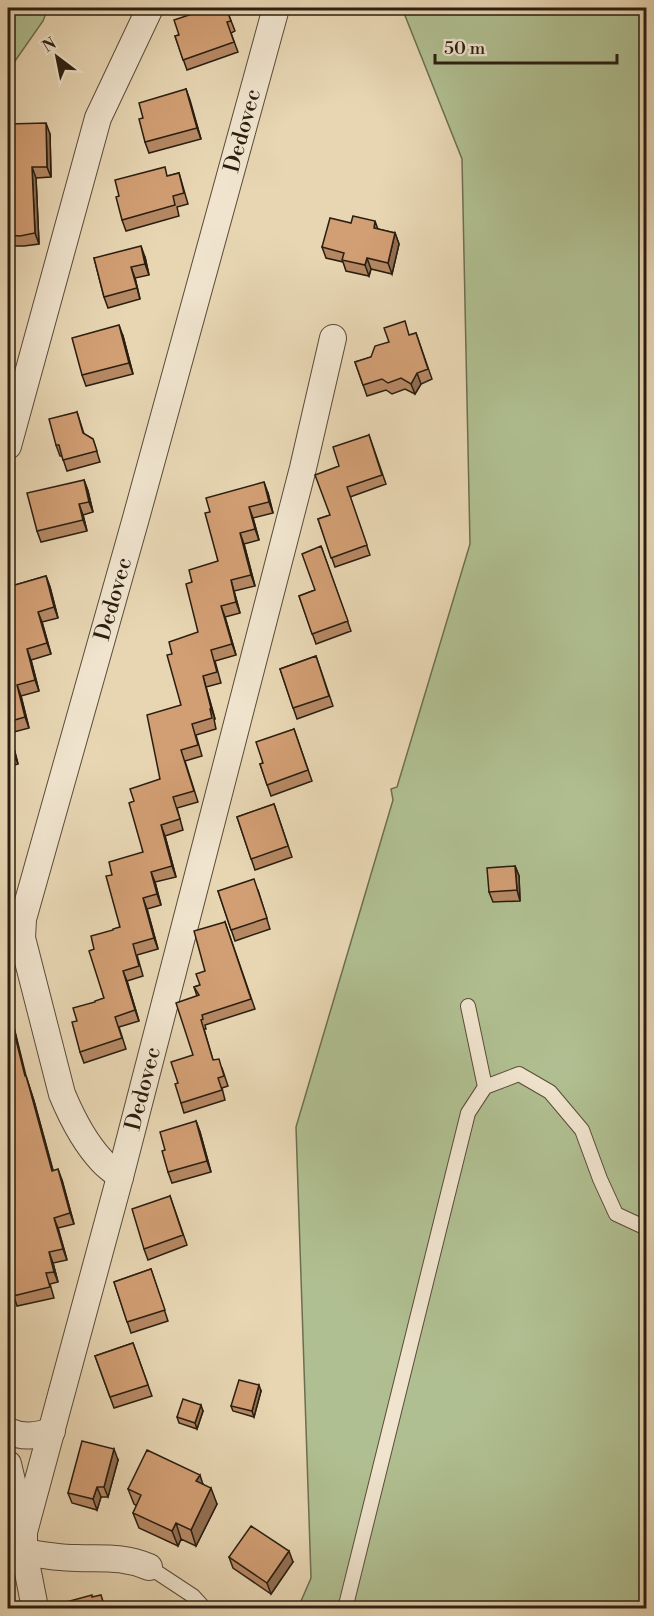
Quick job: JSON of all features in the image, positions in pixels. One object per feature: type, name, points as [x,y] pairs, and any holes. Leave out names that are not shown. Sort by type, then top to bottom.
[{"type":"street","points":[[8,446],[98,118],[150,8]]},
{"type":"street","name":"Dedovec","points":[[120,1176],[102,1161],[85,1139],[62,1094],[22,938],[23,919],[276,8]]},
{"type":"street","name":"Dedovec","points":[[24,1542],[303,468],[333,338]]},
{"type":"street","points":[[8,1431],[22,1436],[52,1431]]},
{"type":"street","name":"Dedovec","points":[[8,1464],[35,1608]]},
{"type":"street","points":[[24,1542],[52,1557],[123,1559],[149,1567]]},
{"type":"lane","points":[[468,1006],[485,1087]]},
{"type":"lane","points":[[344,1608],[468,1113],[485,1087],[519,1074],[550,1092],[582,1130],[616,1214],[646,1228]]},
{"type":"lane","points":[[149,1567],[193,1596],[204,1608]]},
{"type":"green space","points":[[8,8],[48,8],[43,21],[8,71]]},
{"type":"green space","points":[[402,8],[646,8],[646,1608],[298,1608],[311,1578],[296,1127],[393,800],[391,789],[397,787],[470,544],[462,159]]},
{"type":"building","points":[[210,8],[226,8],[231,21],[227,22],[234,42],[183,60],[175,36],[179,35],[174,20]]},
{"type":"building","points":[[186,89],[197,128],[145,142],[139,119],[143,118],[139,103]]},
{"type":"building","points":[[46,123],[47,167],[32,167],[35,233],[20,236],[8,235],[8,124]]},
{"type":"building","points":[[165,167],[167,176],[179,173],[184,193],[173,196],[175,205],[122,220],[116,197],[119,196],[115,180]]},
{"type":"building","points":[[353,216],[375,221],[374,228],[395,233],[388,263],[367,258],[365,265],[342,260],[344,253],[322,247],[330,218],[351,223]]},
{"type":"building","points":[[141,246],[145,264],[131,267],[137,288],[104,297],[94,258]]},
{"type":"building","points":[[405,321],[409,335],[416,333],[428,369],[417,373],[411,384],[401,378],[388,383],[382,379],[363,385],[355,362],[371,357],[375,346],[389,342],[384,328]]},
{"type":"building","points":[[119,325],[129,363],[82,375],[72,338]]},
{"type":"building","points":[[77,412],[83,433],[93,439],[97,451],[63,460],[49,419]]},
{"type":"building","points":[[369,435],[382,475],[347,487],[367,545],[331,558],[318,519],[330,515],[315,475],[339,466],[333,447]]},
{"type":"building","points":[[84,480],[89,502],[79,504],[83,520],[37,531],[27,493]]},
{"type":"building","points":[[264,482],[269,502],[249,507],[255,529],[240,533],[251,575],[231,580],[236,602],[221,606],[232,644],[211,650],[217,672],[203,676],[212,718],[192,724],[198,745],[181,750],[194,791],[173,797],[180,819],[161,825],[172,866],[151,872],[157,894],[143,898],[154,938],[133,944],[139,966],[123,971],[135,1010],[115,1017],[122,1038],[80,1052],[72,1022],[77,1021],[73,1008],[104,998],[89,951],[94,949],[91,936],[120,927],[106,876],[112,875],[109,862],[143,852],[129,803],[134,801],[130,789],[160,779],[147,715],[181,705],[167,655],[172,654],[169,642],[198,632],[186,584],[192,582],[189,570],[218,561],[205,513],[210,512],[206,498]]},
{"type":"building","points":[[321,546],[348,621],[312,634],[299,596],[315,590],[302,554]]},
{"type":"building","points":[[46,576],[54,607],[38,612],[47,643],[27,649],[35,680],[17,685],[25,717],[8,722],[8,587]]},
{"type":"building","points":[[316,656],[329,696],[293,708],[280,669]]},
{"type":"building","points":[[294,729],[308,770],[267,785],[256,742]]},
{"type":"building","points":[[8,730],[14,754],[8,755]]},
{"type":"building","points":[[274,804],[288,846],[251,859],[237,817]]},
{"type":"building","points":[[515,866],[517,890],[489,892],[487,868]]},
{"type":"building","points":[[254,879],[267,918],[231,930],[218,891]]},
{"type":"building","points":[[225,922],[251,999],[202,1015],[201,1020],[213,1060],[219,1059],[224,1076],[218,1078],[222,1090],[181,1103],[175,1084],[178,1083],[171,1062],[193,1055],[176,1003],[199,995],[194,987],[200,985],[196,974],[205,971],[194,931]]},
{"type":"building","points":[[8,1008],[52,1171],[58,1169],[70,1213],[54,1218],[63,1249],[49,1252],[54,1272],[46,1273],[50,1287],[13,1296],[10,1283],[8,1284],[8,1264],[11,1263],[8,1250]]},
{"type":"building","points":[[196,1121],[207,1161],[168,1172],[160,1132]]},
{"type":"building","points":[[170,1196],[183,1235],[144,1249],[132,1209]]},
{"type":"building","points":[[151,1269],[165,1310],[127,1322],[114,1282]]},
{"type":"building","points":[[133,1343],[148,1385],[110,1397],[95,1356]]},
{"type":"building","points":[[239,1380],[259,1385],[252,1411],[231,1406]]},
{"type":"building","points":[[183,1399],[201,1405],[195,1423],[177,1417]]},
{"type":"building","points":[[82,1441],[114,1449],[104,1487],[97,1487],[93,1499],[68,1493]]},
{"type":"building","points":[[147,1450],[200,1475],[196,1481],[211,1488],[191,1530],[176,1523],[172,1531],[133,1513],[141,1495],[128,1489]]},
{"type":"building","points":[[251,1526],[289,1551],[267,1583],[229,1557]]},
{"type":"building","points":[[92,1595],[92,1597],[101,1595],[105,1608],[67,1608],[66,1602]]}]
